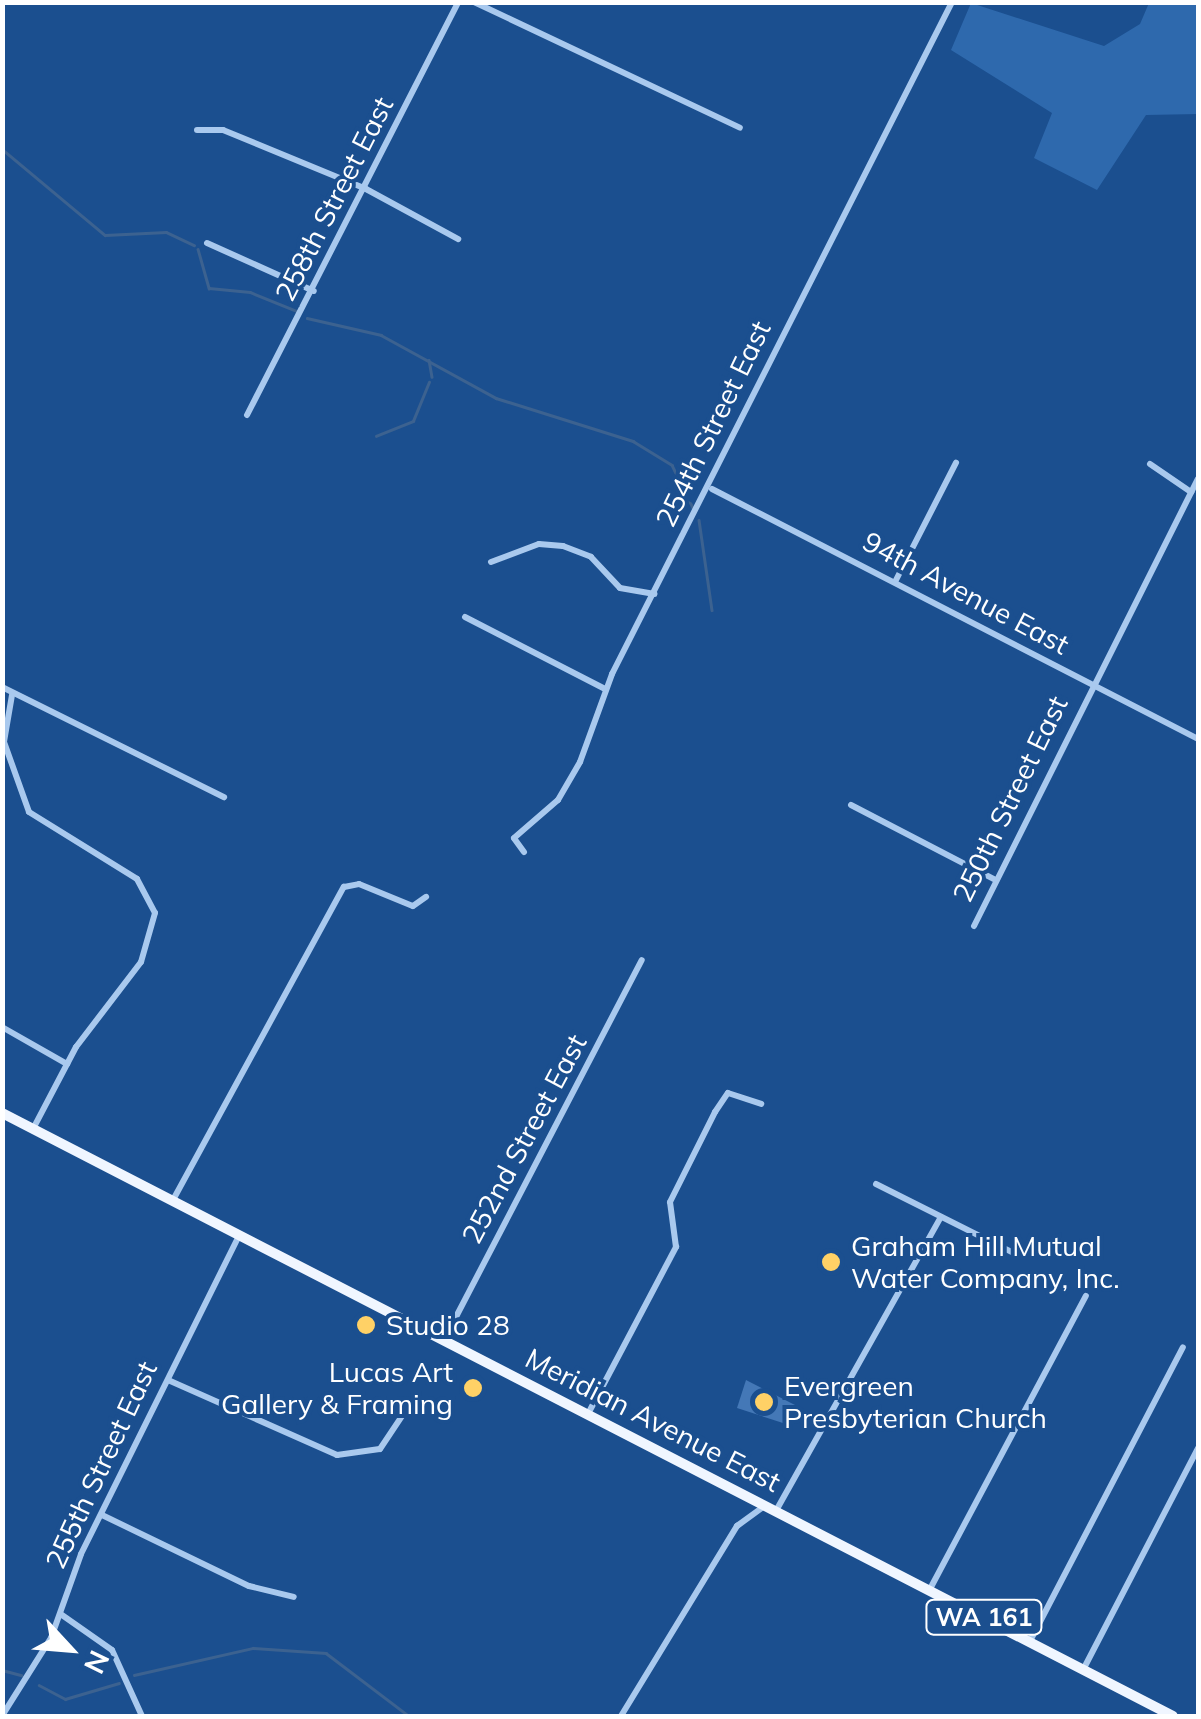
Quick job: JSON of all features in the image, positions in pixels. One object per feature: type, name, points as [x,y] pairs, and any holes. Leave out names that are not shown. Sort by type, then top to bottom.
[{"type":"main road","name":"Meridian Avenue East","points":[[2,1113],[1173,1716]]},
{"type":"street","name":"258th Street East","points":[[247,414],[366,190],[458,2]]},
{"type":"street","points":[[474,2],[740,128]]},
{"type":"street","name":"254th Street East","points":[[524,852],[514,838],[562,794],[605,689],[712,489],[744,408],[952,2]]},
{"type":"street","points":[[197,130],[223,130],[366,190],[458,239]]},
{"type":"street","points":[[207,243],[314,291]]},
{"type":"street","points":[[896,582],[956,464]]},
{"type":"street","points":[[1150,464],[1191,492]]},
{"type":"street","name":"250th Street East","points":[[974,926],[994,879],[1198,478]]},
{"type":"street","name":"94th Avenue East","points":[[712,489],[1198,739]]},
{"type":"street","points":[[491,562],[539,544],[563,546],[591,556],[620,588],[656,594]]},
{"type":"street","points":[[465,617],[605,689]]},
{"type":"street","points":[[2,687],[12,696],[224,797]]},
{"type":"street","points":[[12,696],[4,742],[29,812],[137,879],[154,906],[154,932],[140,962],[67,1064],[33,1129]]},
{"type":"street","points":[[851,806],[994,879]]},
{"type":"street","points":[[173,1200],[351,884],[408,906],[426,896]]},
{"type":"street","name":"252nd Street East","points":[[445,1338],[642,960]]},
{"type":"street","points":[[2,1027],[67,1064]]},
{"type":"street","points":[[589,1412],[676,1248],[670,1202],[715,1112],[728,1093],[761,1104]]},
{"type":"street","points":[[876,1184],[1012,1252]]},
{"type":"street","points":[[621,1716],[732,1534],[773,1507],[941,1217]]},
{"type":"street","name":"255th Street East","points":[[3,1713],[62,1615],[102,1515],[239,1236]]},
{"type":"street","points":[[930,1588],[1086,1296]]},
{"type":"street","points":[[1030,1641],[1184,1347]]},
{"type":"street","points":[[168,1380],[338,1456],[380,1449],[406,1410]]},
{"type":"street","points":[[1084,1670],[1198,1448]]},
{"type":"street","points":[[102,1515],[249,1586],[294,1598]]},
{"type":"street","points":[[62,1615],[112,1650],[142,1716]]},
{"type":"shaded area","points":[[971,3],[1104,46],[1140,24],[1149,3],[1198,3],[1198,114],[1146,115],[1097,190],[1034,158],[1052,113],[951,50]]},
{"type":"building","name":"Evergreen Presbyterian Church","points":[[746,1380],[795,1405],[786,1424],[737,1408]]},
{"type":"waterway","points":[[2,149],[105,235],[166,232],[194,245]]},
{"type":"waterway","points":[[198,249],[209,288],[250,292],[297,311]]},
{"type":"waterway","points":[[307,318],[381,335],[496,398],[633,441],[672,465],[694,510]]},
{"type":"waterway","points":[[429,360],[432,377]]},
{"type":"waterway","points":[[376,436],[413,421],[429,382]]},
{"type":"waterway","points":[[699,520],[712,610]]},
{"type":"waterway","points":[[134,1675],[253,1648],[326,1653],[409,1716]]},
{"type":"waterway","points":[[2,1670],[21,1675]]},
{"type":"waterway","points":[[39,1685],[65,1699],[119,1683]]},
{"type":"place","name":"Graham Hill Mutual Water Company, Inc.","points":[[831,1262]]},
{"type":"place","name":"Studio 28","points":[[366,1325]]},
{"type":"place","name":"Lucas Art Gallery & Framing","points":[[473,1388]]},
{"type":"place","name":"Evergreen Presbyterian Church","points":[[764,1402]]}]
